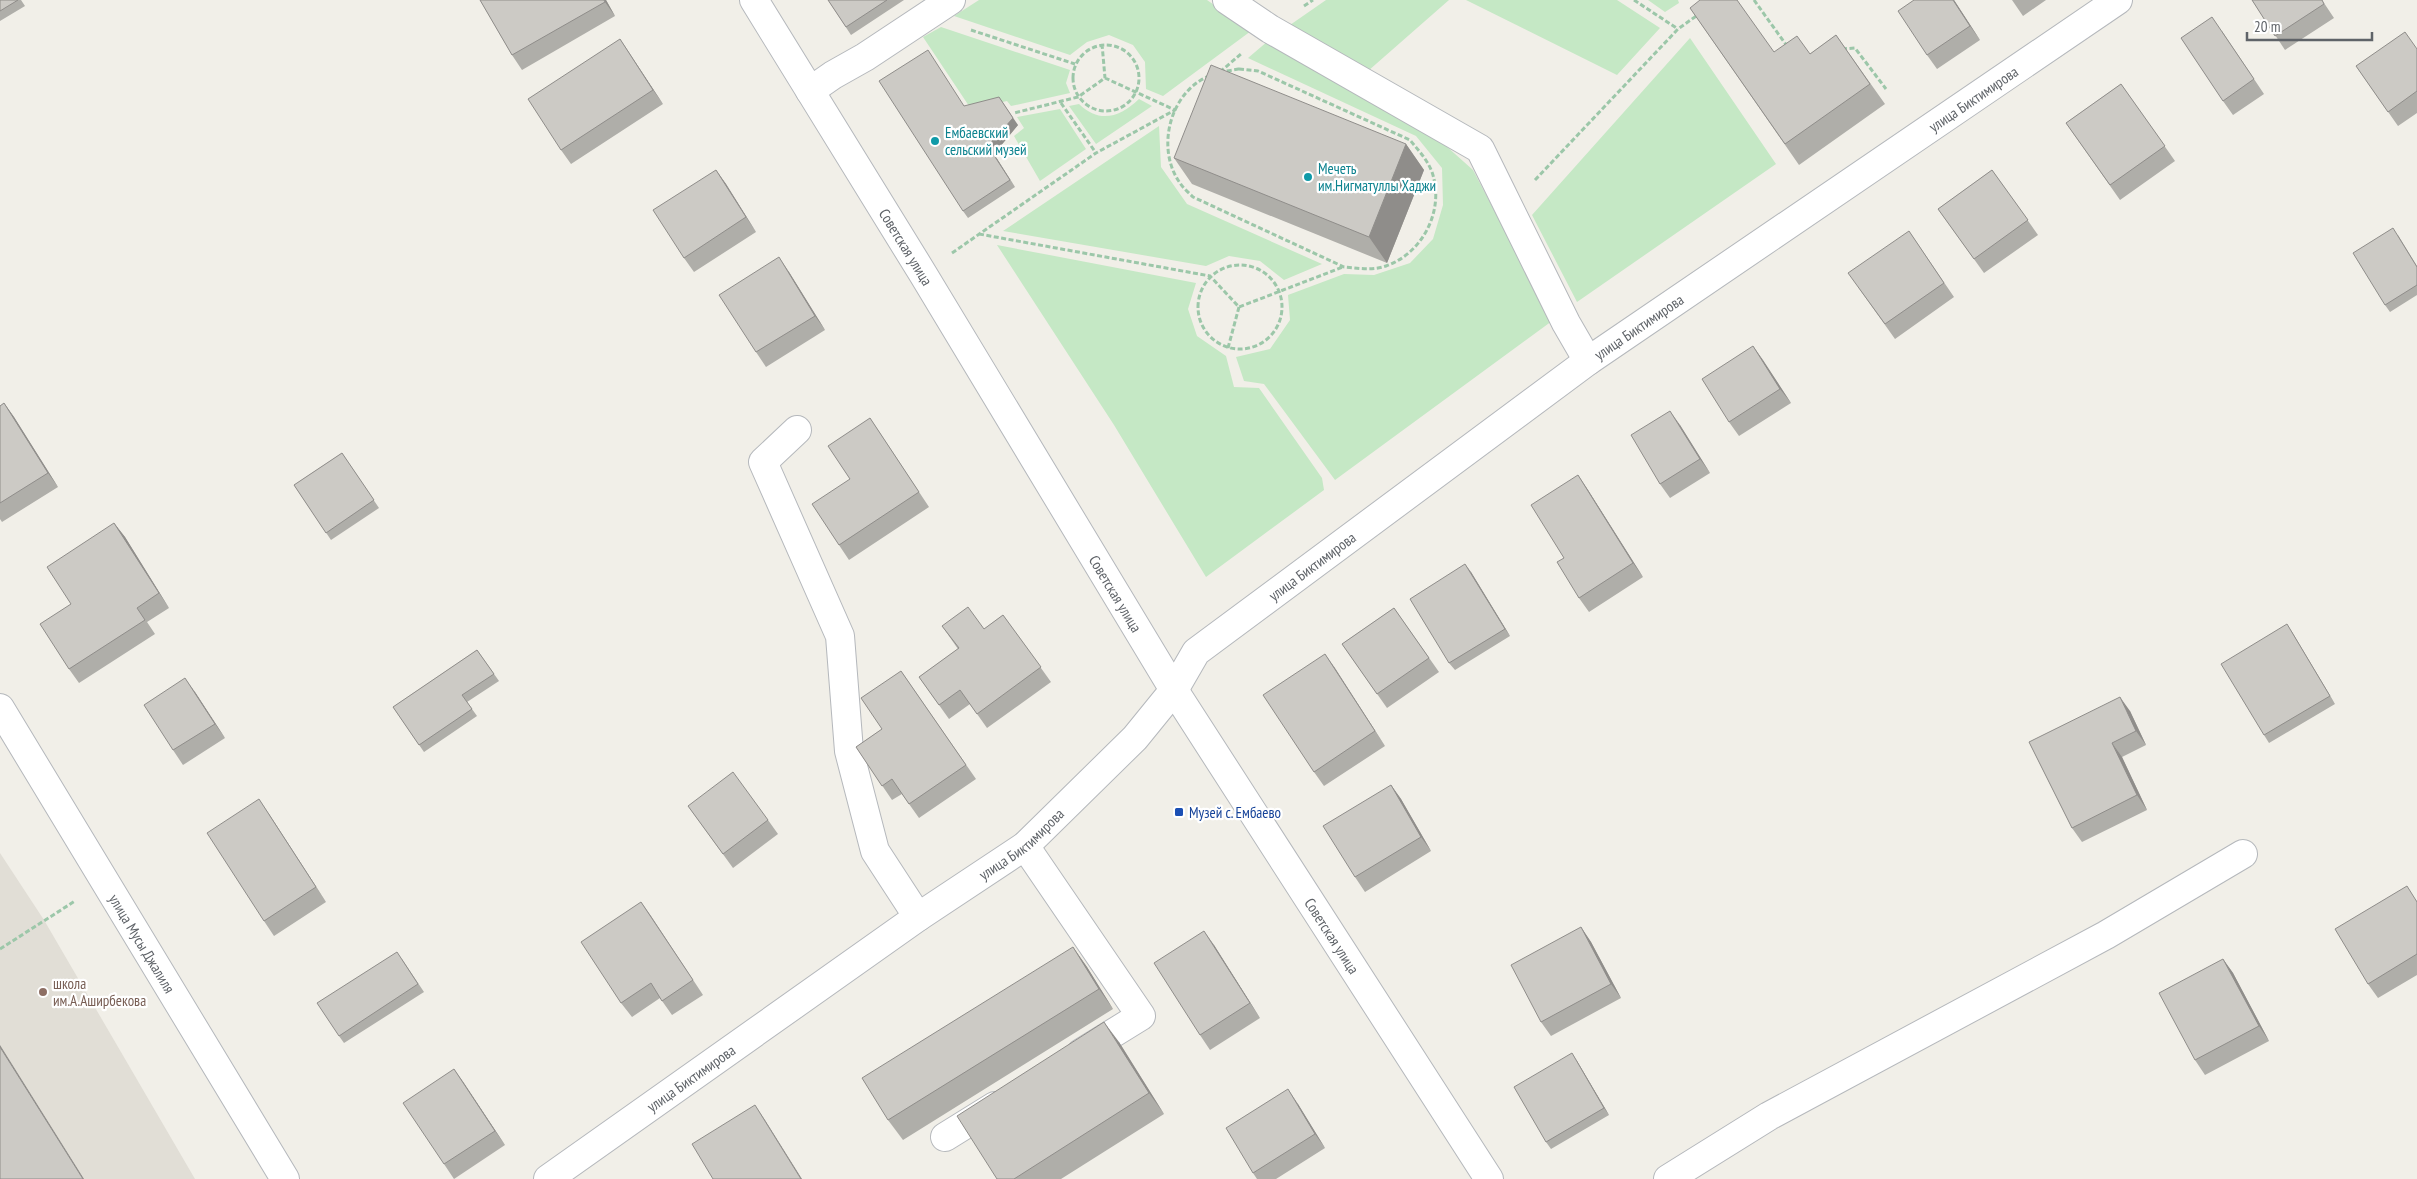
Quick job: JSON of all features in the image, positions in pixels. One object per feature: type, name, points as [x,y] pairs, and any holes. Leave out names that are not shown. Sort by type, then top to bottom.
[{"type":"street","name":"Советская улица","points":[[754,0],[923,274],[1174,690],[1489,1179]]},
{"type":"street","points":[[810,92],[833,75],[951,0]]},
{"type":"street","points":[[1227,0],[1270,29],[1480,149],[1566,323],[1588,361]]},
{"type":"street","name":"улица Биктимирова","points":[[548,1179],[918,917],[1025,846],[1135,738],[1174,690],[1196,652],[1588,361],[2118,0]]},
{"type":"street","points":[[797,430],[762,462],[840,636],[849,751],[875,851],[918,917]]},
{"type":"street","name":"улица Мусы Джалиля","points":[[0,708],[285,1179]]},
{"type":"street","points":[[1025,846],[1140,1016],[1056,1068]]},
{"type":"street","points":[[1668,1179],[1769,1116],[2106,935],[2243,854]]},
{"type":"street","points":[[945,1137],[1013,1095]]},
{"type":"path","points":[[1634,0],[1678,29]]},
{"type":"path","points":[[1754,0],[1793,54]]},
{"type":"path","points":[[1509,208],[1678,29],[1702,12]]},
{"type":"path","points":[[928,15],[1075,64]]},
{"type":"path","points":[[1102,44],[1105,78]]},
{"type":"path","points":[[1102,44],[1116,46],[1129,53],[1137,64],[1140,78],[1137,92],[1128,104],[1116,110],[1102,112],[1089,107],[1078,97],[1072,81],[1075,64],[1086,51],[1102,44]]},
{"type":"path","points":[[1838,50],[1855,48],[1886,89]]},
{"type":"path","points":[[1238,69],[1258,71],[1410,140],[1423,155],[1432,172],[1436,191],[1429,229],[1417,245],[1402,258],[1385,266],[1366,269],[1344,267],[1193,198],[1180,183],[1171,166],[1168,147],[1169,128],[1175,110],[1186,93],[1201,80],[1219,72],[1238,69]]},
{"type":"path","points":[[1105,78],[1175,110]]},
{"type":"path","points":[[1014,113],[1062,103],[1078,97],[1105,78]]},
{"type":"path","points":[[1062,103],[1096,153]]},
{"type":"path","points":[[923,274],[1096,153],[1175,110]]},
{"type":"path","points":[[979,234],[1210,276],[1239,307]]},
{"type":"path","points":[[1240,264],[1257,268],[1271,277],[1280,292],[1283,307],[1280,323],[1271,336],[1259,345],[1244,350],[1228,348],[1212,340],[1201,326],[1197,309],[1199,291],[1210,276],[1224,267],[1240,264]]},
{"type":"path","points":[[1239,307],[1344,267]]},
{"type":"path","points":[[1228,348],[1239,307]]},
{"type":"path","points":[[0,949],[80,898]]},
{"type":"shaded area","name":"школа им.А.Аширбекова","points":[[0,853],[44,920],[195,1179],[0,1179]]},
{"type":"green space","points":[[979,0],[1207,0],[1251,31],[1163,96],[1146,89],[1145,62],[1133,45],[1109,35],[1087,42],[1070,55],[954,16]]},
{"type":"green space","points":[[1326,0],[1449,0],[1368,71],[1290,25]]},
{"type":"green space","points":[[1466,0],[1617,0],[1660,28],[1617,75]]},
{"type":"green space","points":[[1648,0],[1678,0],[1679,3],[1665,12]]},
{"type":"green space","points":[[941,27],[1070,70],[1066,83],[1070,93],[1011,106],[1007,101],[971,109],[923,37]]},
{"type":"green space","points":[[1690,38],[1776,164],[1577,302],[1532,215]]},
{"type":"green space","points":[[1268,41],[1417,120],[1473,170],[1552,321],[1335,480],[1264,384],[1244,381],[1236,357],[1270,349],[1290,320],[1288,295],[1344,274],[1374,275],[1410,263],[1433,239],[1443,205],[1442,168],[1416,136],[1248,58]]},
{"type":"green space","points":[[1139,99],[1152,106],[1096,144],[1069,106],[1079,104],[1095,114],[1110,116],[1125,110]]},
{"type":"green space","points":[[1060,109],[1086,149],[1040,181],[1014,136],[1024,128],[1017,117]]},
{"type":"green space","points":[[1159,126],[1161,167],[1187,204],[1322,264],[1284,280],[1260,261],[1229,256],[1206,266],[1003,231]]},
{"type":"green space","points":[[997,245],[1196,283],[1188,309],[1197,336],[1226,356],[1234,387],[1259,388],[1322,478],[1324,490],[1206,577],[1114,425]]},
{"type":"building","points":[[0,0],[18,0],[0,11]]},
{"type":"building","points":[[480,0],[604,0],[605,2],[512,55]]},
{"type":"building","points":[[828,0],[887,0],[846,27]]},
{"type":"building","points":[[1700,0],[1737,0],[1774,52],[1797,36],[1810,54],[1836,35],[1870,84],[1785,144],[1690,8]]},
{"type":"building","points":[[1914,0],[1953,0],[1970,26],[1927,55],[1898,11]]},
{"type":"building","points":[[2252,0],[2322,0],[2324,4],[2275,36]]},
{"type":"building","points":[[2212,17],[2254,79],[2223,101],[2181,38]]},
{"type":"building","points":[[2405,32],[2417,49],[2417,91],[2388,112],[2356,66]]},
{"type":"building","points":[[620,39],[653,90],[561,150],[528,99]]},
{"type":"building","points":[[928,50],[964,106],[999,97],[1013,118],[988,146],[1010,180],[963,211],[879,81]]},
{"type":"building","name":"Мечеть им.Нигматуллы Хаджи","points":[[1211,65],[1406,144],[1369,237],[1174,158]]},
{"type":"building","points":[[2121,84],[2165,146],[2110,185],[2066,123]]},
{"type":"building","points":[[716,170],[746,217],[684,258],[653,210]]},
{"type":"building","points":[[1992,170],[2028,220],[1974,259],[1938,209]]},
{"type":"building","points":[[2393,228],[2417,267],[2417,285],[2385,305],[2353,253]]},
{"type":"building","points":[[1909,231],[1944,283],[1885,324],[1848,273]]},
{"type":"building","points":[[779,257],[815,316],[756,352],[719,295]]},
{"type":"building","points":[[1753,346],[1780,389],[1729,422],[1702,379]]},
{"type":"building","points":[[4,403],[48,473],[0,503],[0,406]]},
{"type":"building","points":[[1670,411],[1700,459],[1660,484],[1631,435]]},
{"type":"building","points":[[870,418],[919,492],[839,545],[812,504],[850,479],[828,446]]},
{"type":"building","points":[[342,453],[374,500],[326,533],[294,485]]},
{"type":"building","points":[[1578,475],[1633,563],[1579,598],[1557,562],[1564,558],[1531,505]]},
{"type":"building","points":[[114,523],[159,593],[137,608],[145,620],[69,669],[40,624],[71,604],[47,567]]},
{"type":"building","points":[[1465,564],[1505,629],[1449,663],[1410,599]]},
{"type":"building","points":[[968,607],[984,629],[1003,615],[1041,667],[977,714],[960,690],[939,705],[919,677],[959,648],[942,626]]},
{"type":"building","points":[[1394,608],[1429,658],[1377,694],[1342,644]]},
{"type":"building","points":[[2287,624],[2330,696],[2264,735],[2221,664]]},
{"type":"building","points":[[477,650],[494,674],[462,695],[472,709],[419,745],[393,707]]},
{"type":"building","points":[[1325,654],[1375,731],[1314,772],[1263,695]]},
{"type":"building","points":[[901,671],[966,765],[909,804],[892,779],[882,786],[856,747],[882,729],[861,698]]},
{"type":"building","points":[[185,678],[215,724],[173,750],[144,705]]},
{"type":"building","points":[[2120,697],[2136,731],[2112,743],[2137,795],[2072,828],[2029,742]]},
{"type":"building","points":[[733,772],[768,820],[723,854],[688,806]]},
{"type":"building","points":[[1391,785],[1421,837],[1355,877],[1323,826]]},
{"type":"building","points":[[259,799],[316,887],[264,921],[207,833]]},
{"type":"building","points":[[2407,886],[2417,902],[2417,954],[2368,984],[2335,929]]},
{"type":"building","points":[[641,902],[693,980],[662,1001],[651,983],[621,1003],[581,942]]},
{"type":"building","points":[[1581,927],[1611,984],[1541,1022],[1511,965]]},
{"type":"building","points":[[1204,931],[1250,1003],[1200,1035],[1154,963]]},
{"type":"building","points":[[1073,947],[1099,989],[888,1120],[862,1078]]},
{"type":"building","points":[[397,952],[418,984],[339,1036],[317,1003]]},
{"type":"building","points":[[2223,959],[2259,1026],[2195,1060],[2159,993]]},
{"type":"building","points":[[1104,1022],[1149,1093],[1014,1179],[997,1179],[957,1116]]},
{"type":"building","points":[[0,1047],[83,1179],[0,1179]]},
{"type":"building","points":[[1572,1053],[1604,1108],[1546,1142],[1514,1087]]},
{"type":"building","points":[[454,1069],[495,1131],[444,1164],[403,1103]]},
{"type":"building","points":[[1288,1089],[1315,1134],[1253,1173],[1226,1128]]},
{"type":"building","points":[[755,1105],[801,1179],[713,1179],[692,1144]]},
{"type":"place","name":"Ембаевский сельский музей","points":[[935,141]]},
{"type":"place","name":"Мечеть им.Нигматуллы Хаджи","points":[[1308,177]]},
{"type":"place","name":"Музей с. Ембаево","points":[[1179,812]]},
{"type":"place","name":"школа им.А.Аширбекова","points":[[43,992]]}]
